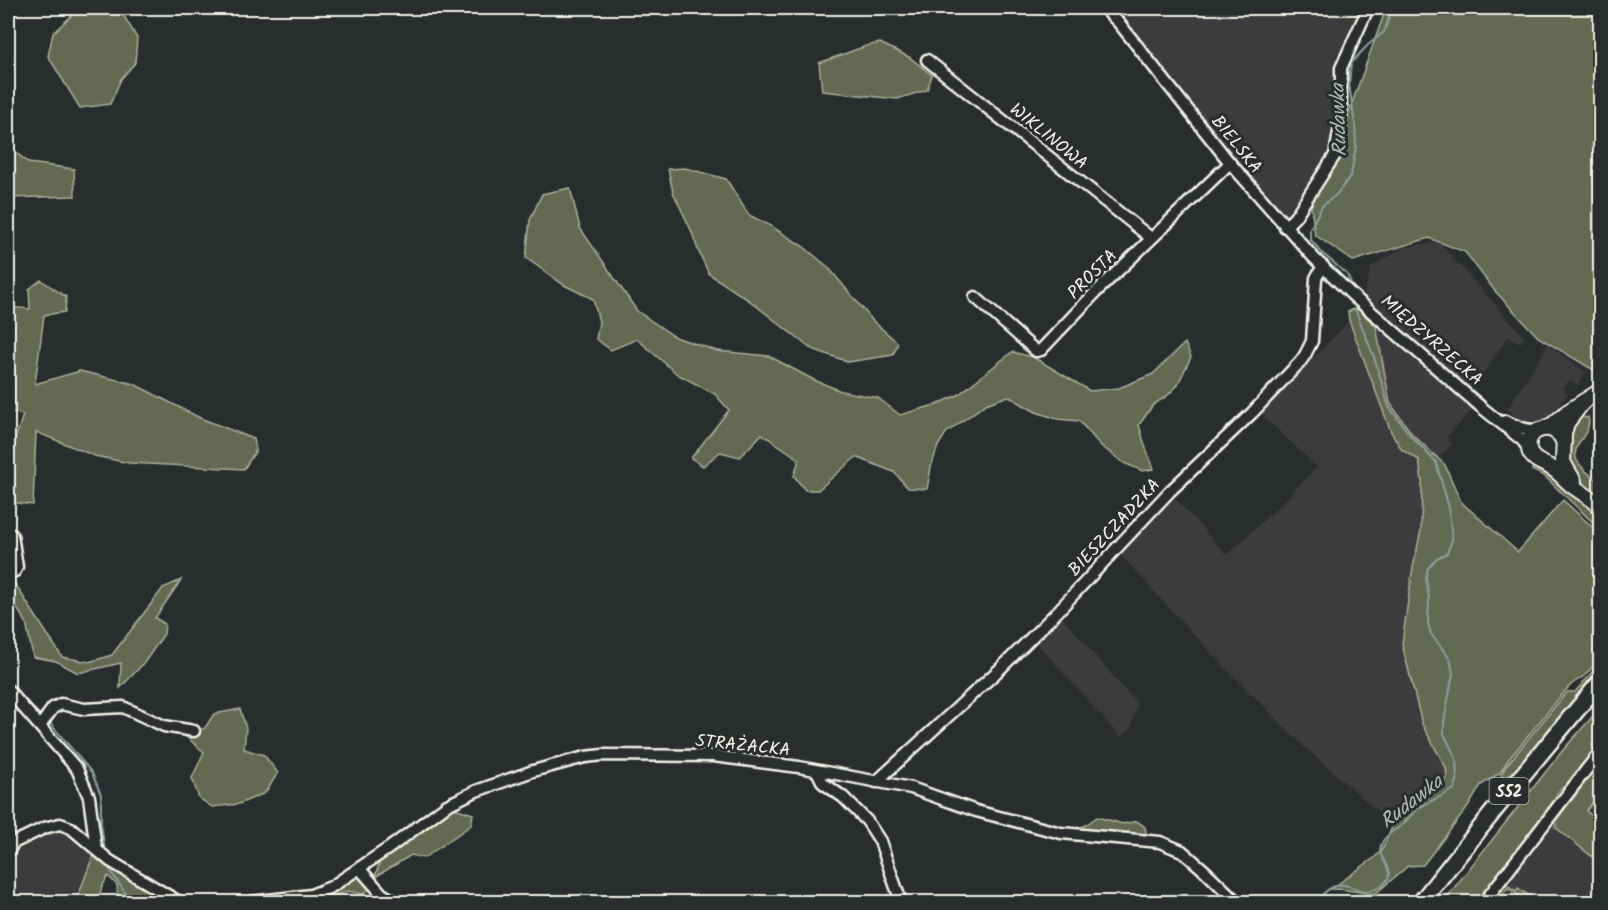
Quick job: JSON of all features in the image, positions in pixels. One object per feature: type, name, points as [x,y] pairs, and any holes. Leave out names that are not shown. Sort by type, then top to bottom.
[{"type":"highway","name":"S52","points":[[1421,903],[1600,682]]},
{"type":"highway","name":"S52","points":[[1434,903],[1600,697]]},
{"type":"main road","points":[[1600,391],[1567,412],[1552,425],[1531,436],[1529,441],[1529,449],[1533,458],[1552,468],[1600,506]]},
{"type":"main road","points":[[1583,402],[1567,423],[1563,459],[1572,479],[1587,496]]},
{"type":"main road","points":[[1542,429],[1550,428],[1557,431],[1562,436],[1564,446],[1561,456],[1554,462],[1542,463]]},
{"type":"street","points":[[1285,227],[1295,217],[1335,155],[1341,121],[1341,68],[1366,8]]},
{"type":"street","name":"BIELSKA","points":[[1108,9],[1230,163],[1285,227],[1352,294]]},
{"type":"street","name":"WIKLINOWA","points":[[927,60],[1151,238]]},
{"type":"street","name":"PROSTA","points":[[975,297],[1036,351],[1041,350],[1095,293],[1230,163]]},
{"type":"street","name":"BIESZCZADZKA","points":[[876,782],[1001,668],[1058,611],[1169,492],[1252,413],[1300,362],[1312,341],[1316,278],[1323,266]]},
{"type":"street","name":"MIĘDZYRZECKA","points":[[1352,294],[1522,440],[1529,449]]},
{"type":"street","name":"MIĘDZYRZECKA","points":[[1489,413],[1524,429],[1542,429]]},
{"type":"street","points":[[8,572],[15,571],[17,567],[12,536]]},
{"type":"street","points":[[8,690],[43,720],[76,769],[89,797],[96,848]]},
{"type":"street","points":[[43,720],[53,708],[61,704],[84,709],[123,707],[164,726],[194,731]]},
{"type":"street","points":[[1484,903],[1600,752]]},
{"type":"street","name":"STRAŻACKA","points":[[251,903],[311,896],[332,887],[447,805],[514,777],[585,757],[603,755],[713,756],[817,771],[911,788],[976,811],[1061,833],[1160,842],[1182,851],[1237,903]]},
{"type":"street","points":[[817,771],[823,783],[843,797],[867,821],[880,842],[901,903]]},
{"type":"street","points":[[8,852],[13,843],[44,828],[60,824],[72,828],[110,861],[179,903]]},
{"type":"street","points":[[359,868],[382,894],[396,903]]},
{"type":"shaded area","points":[[1116,8],[1363,8],[1337,67],[1337,122],[1326,162],[1286,219],[1192,109],[1114,11]]},
{"type":"shaded area","points":[[1439,242],[1524,337],[1521,343],[1508,337],[1472,390],[1364,294],[1371,267],[1403,248]]},
{"type":"shaded area","points":[[1349,320],[1402,450],[1419,460],[1422,481],[1421,530],[1412,573],[1402,644],[1422,724],[1446,769],[1447,778],[1393,825],[1303,746],[1211,653],[1117,551],[1169,492],[1227,555],[1280,505],[1317,467],[1259,412]]},
{"type":"shaded area","points":[[1376,326],[1473,409],[1447,437],[1452,444],[1438,458],[1412,434],[1390,403]]},
{"type":"shaded area","points":[[1547,344],[1587,373],[1577,386],[1570,380],[1562,388],[1568,394],[1547,418],[1526,422],[1507,409]]},
{"type":"shaded area","points":[[1062,617],[1137,704],[1131,728],[1120,737],[1036,642]]},
{"type":"shaded area","points":[[1600,778],[1600,822],[1580,806]]},
{"type":"shaded area","points":[[1554,823],[1600,858],[1600,902],[1491,902]]},
{"type":"shaded area","points":[[60,826],[92,849],[93,856],[76,902],[8,902],[8,856],[15,844]]},
{"type":"shaded area","points":[[372,887],[392,902],[321,902],[347,891],[363,894]]},
{"type":"green space","points":[[80,8],[112,8],[124,16],[137,38],[135,63],[121,79],[110,104],[80,108],[48,56],[53,33]]},
{"type":"green space","points":[[1387,8],[1600,8],[1600,374],[1538,337],[1495,291],[1465,252],[1429,238],[1353,261],[1315,235],[1311,207]]},
{"type":"green space","points":[[880,43],[909,57],[932,75],[927,90],[897,99],[822,91],[819,63]]},
{"type":"green space","points":[[8,151],[15,152],[29,163],[74,169],[75,196],[8,198]]},
{"type":"green space","points":[[685,168],[726,179],[749,215],[804,247],[828,267],[873,321],[898,343],[893,355],[848,362],[810,348],[750,301],[709,274],[673,192],[668,169]]},
{"type":"green space","points":[[570,188],[580,228],[637,311],[675,337],[717,351],[769,356],[814,380],[841,391],[878,398],[900,415],[938,404],[958,395],[1012,352],[1033,357],[1090,391],[1119,388],[1153,374],[1185,343],[1191,357],[1177,386],[1153,405],[1139,425],[1154,469],[1143,471],[1124,463],[1101,446],[1079,421],[1057,419],[1036,412],[1008,396],[986,404],[946,433],[938,446],[927,489],[908,488],[894,472],[856,457],[818,490],[805,490],[794,476],[799,459],[762,434],[740,457],[720,452],[703,466],[691,458],[729,410],[715,394],[677,374],[637,339],[611,350],[596,339],[599,322],[593,299],[564,285],[526,258],[530,220],[542,194]]},
{"type":"green space","points":[[41,280],[66,297],[65,312],[44,315],[35,384],[80,371],[134,384],[200,418],[254,439],[256,450],[244,469],[129,463],[95,456],[36,432],[33,505],[8,502],[8,452],[11,452],[23,415],[8,411],[8,307],[30,309],[29,289]]},
{"type":"green space","points":[[1353,309],[1359,310],[1376,326],[1390,403],[1412,434],[1445,465],[1461,502],[1518,552],[1563,500],[1600,534],[1600,659],[1564,692],[1500,773],[1481,785],[1468,807],[1423,865],[1408,866],[1375,894],[1331,889],[1374,858],[1382,850],[1393,825],[1447,778],[1446,768],[1422,724],[1402,644],[1412,573],[1421,530],[1422,481],[1419,460],[1402,450],[1391,432],[1349,320],[1348,312]]},
{"type":"green space","points":[[1580,416],[1588,417],[1589,424],[1577,447],[1576,459],[1585,471],[1600,482],[1600,499],[1576,478],[1568,463],[1569,431]]},
{"type":"green space","points":[[1533,466],[1550,473],[1600,515],[1600,529],[1544,476],[1532,470]]},
{"type":"green space","points":[[8,576],[62,657],[89,662],[112,655],[163,588],[181,580],[155,618],[165,624],[164,634],[144,663],[120,688],[121,663],[78,673],[56,661],[33,657],[26,622],[8,595]]},
{"type":"green space","points":[[1600,663],[1600,671],[1508,781],[1501,775],[1506,766],[1567,692],[1575,692]]},
{"type":"green space","points":[[1600,708],[1600,742],[1595,746],[1592,745],[1595,749],[1594,755],[1570,784],[1558,791],[1555,804],[1480,902],[1443,902],[1563,750]]},
{"type":"green space","points":[[240,709],[246,728],[244,749],[264,755],[278,773],[265,793],[239,804],[212,807],[199,798],[192,778],[204,752],[185,736],[205,728],[214,714]]},
{"type":"green space","points":[[1600,762],[1600,793],[1586,811],[1600,822],[1600,863],[1555,827],[1554,823]]},
{"type":"green space","points":[[451,807],[473,814],[471,825],[424,858],[411,855],[375,877],[380,861]]},
{"type":"green space","points":[[1097,817],[1123,824],[1137,821],[1145,827],[1147,838],[1061,831],[1084,826]]},
{"type":"green space","points":[[93,856],[101,858],[175,902],[118,902],[117,885],[108,876],[97,902],[76,902]]},
{"type":"green space","points":[[356,874],[364,876],[372,887],[363,894],[347,891],[321,902],[278,902]]},
{"type":"green space","points":[[1506,884],[1516,891],[1518,888],[1538,902],[1529,902],[1508,888],[1496,902],[1491,902]]},
{"type":"waterway","name":"Rudawka","points":[[1353,288],[1347,274],[1322,253],[1310,239],[1310,229],[1322,206],[1337,194],[1351,175],[1356,146],[1349,84],[1351,63],[1384,32],[1392,8]]},
{"type":"waterway","name":"Rudawka","points":[[1316,902],[1328,890],[1339,885],[1367,891],[1381,886],[1389,875],[1380,847],[1385,839],[1417,809],[1454,789],[1457,781],[1456,758],[1444,734],[1453,673],[1450,659],[1431,634],[1428,623],[1429,600],[1426,578],[1428,568],[1437,558],[1447,553],[1452,540],[1449,508],[1436,462],[1410,435],[1389,407],[1374,357],[1355,309]]},
{"type":"waterway","points":[[8,681],[42,716]]},
{"type":"waterway","points":[[49,722],[92,773],[101,795],[101,824],[105,851]]},
{"type":"waterway","points":[[108,867],[131,902]]}]
